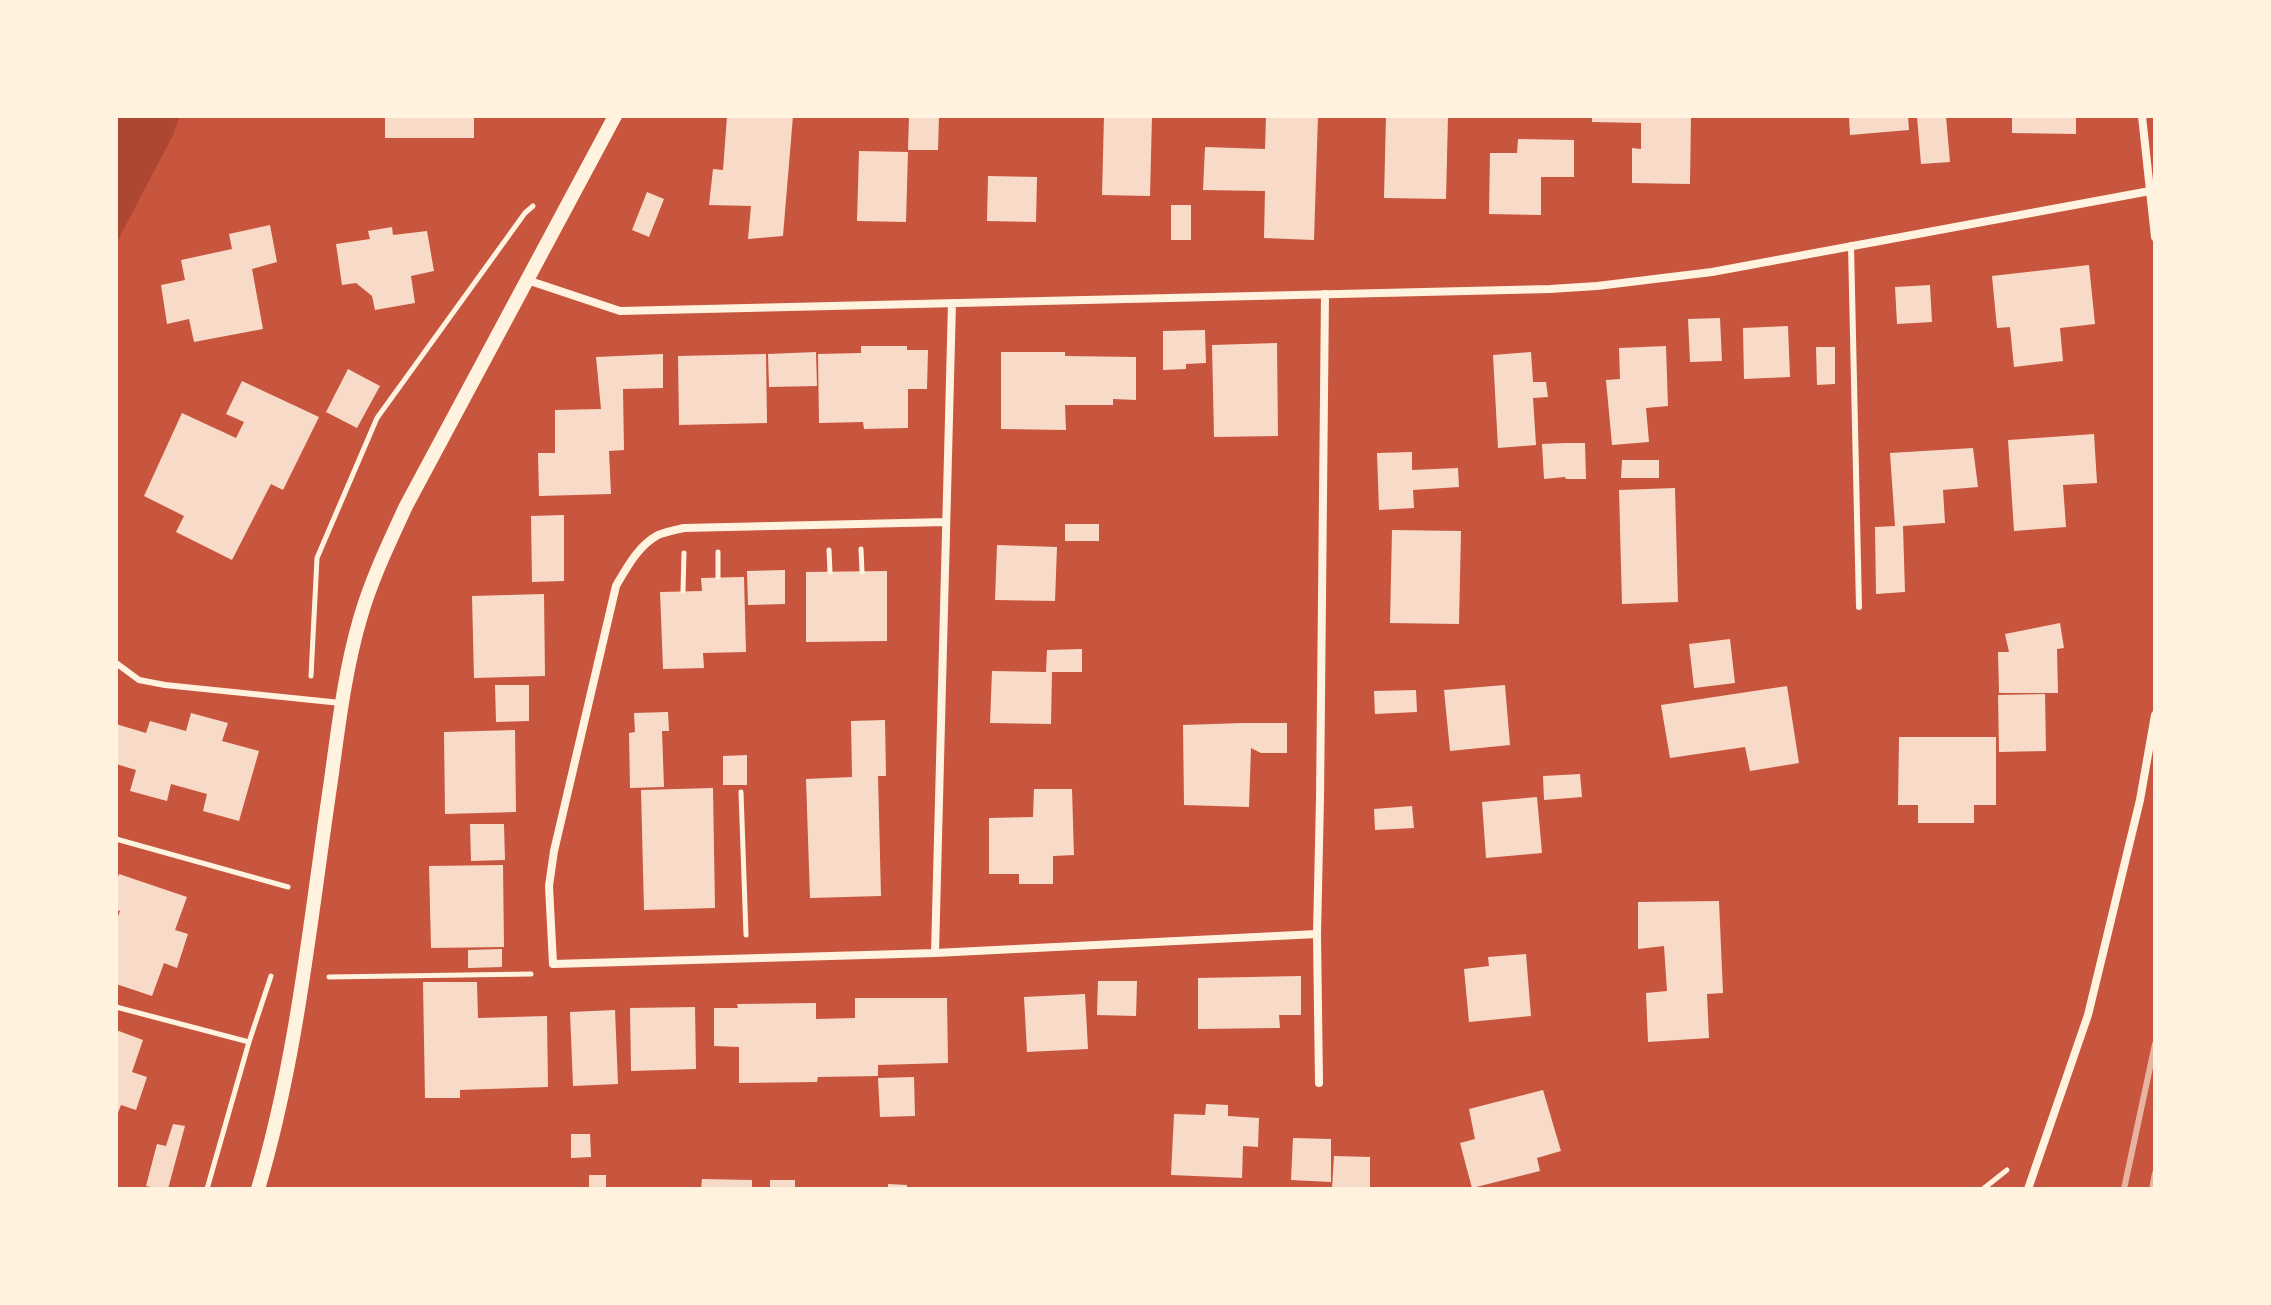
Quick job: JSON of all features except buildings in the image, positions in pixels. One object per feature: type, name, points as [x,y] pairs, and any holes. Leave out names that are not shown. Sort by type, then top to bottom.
[{"type":"street","points":[[258,1189],[304,977],[343,703],[360,619],[378,567],[406,506],[615,116]]},
{"type":"street","points":[[2142,116],[2155,237]]},
{"type":"street","points":[[527,280],[620,311],[1479,292],[1597,286],[1712,272],[2150,191]]},
{"type":"street","points":[[1319,1083],[1317,934],[1325,294]]},
{"type":"street","points":[[935,953],[952,303]]},
{"type":"street","points":[[946,522],[684,528],[659,535],[641,548],[616,586],[554,851],[549,886],[553,964],[935,953],[1317,934]]},
{"type":"street","points":[[2028,1189],[2088,1015],[2140,800],[2155,715]]},
{"type":"lane","points":[[1851,245],[1859,607]]},
{"type":"lane","points":[[116,663],[139,680],[165,685],[343,703]]},
{"type":"path","points":[[683,591],[684,528]]},
{"type":"path","points":[[741,792],[747,959]]},
{"type":"path","points":[[116,839],[288,887]]},
{"type":"path","points":[[304,977],[539,974],[553,964]]},
{"type":"path","points":[[116,1007],[249,1042]]},
{"type":"shaded area","points":[[116,116],[180,116],[116,244]]},
{"type":"railway","points":[[2124,1189],[2155,1044]]},
{"type":"railway","points":[[2152,1189],[2155,1173]]}]
